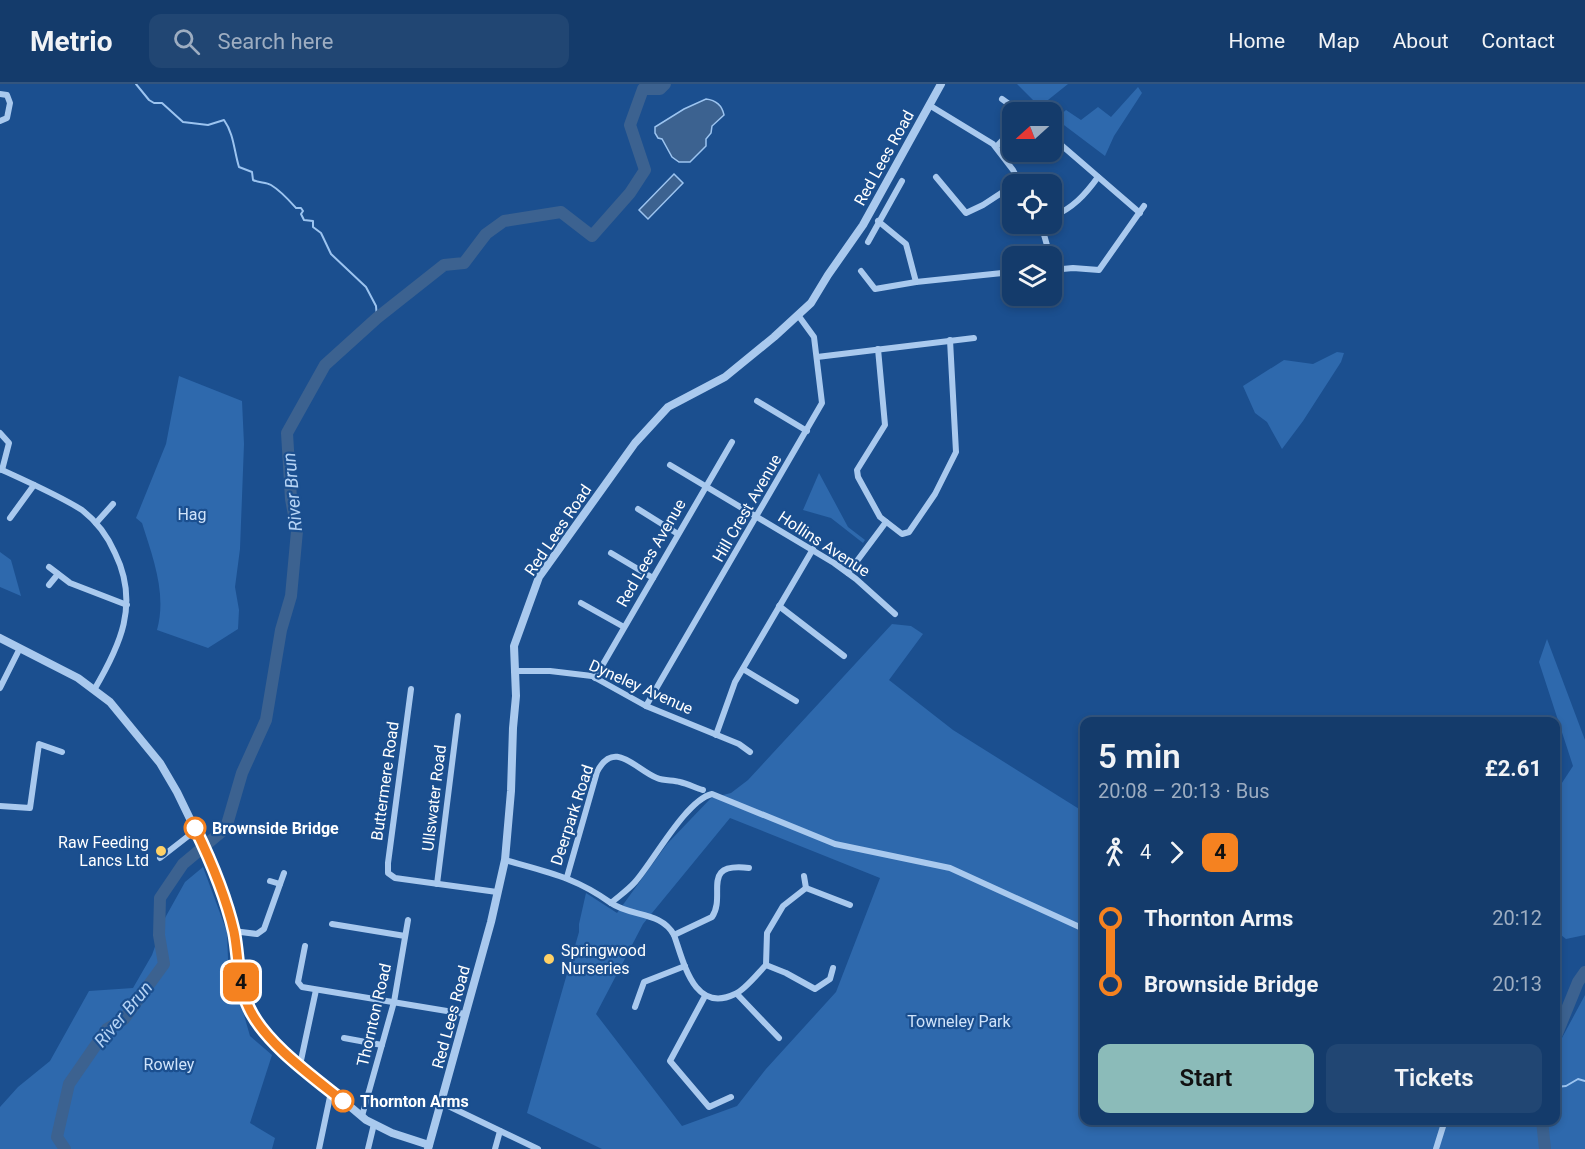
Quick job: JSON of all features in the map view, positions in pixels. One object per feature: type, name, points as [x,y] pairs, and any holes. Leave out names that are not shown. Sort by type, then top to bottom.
[{"type":"street","name":"Red Lees Road","points":[[429,1147],[491,922],[505,860],[516,696],[514,646],[539,577],[634,443],[668,407],[725,377],[810,303],[863,225],[942,84]]},
{"type":"street","points":[[0,94],[7,95],[10,103],[7,118],[0,121]]},
{"type":"street","points":[[1002,99],[1006,102]]},
{"type":"street","points":[[929,105],[996,147],[1014,174]]},
{"type":"street","points":[[996,147],[1002,141]]},
{"type":"street","points":[[1062,146],[1140,213]]},
{"type":"street","points":[[936,177],[966,213],[1002,192]]},
{"type":"street","points":[[1062,212],[1075,205],[1098,177]]},
{"type":"street","points":[[868,242],[902,181]]},
{"type":"street","points":[[1062,269],[1099,270],[1144,206]]},
{"type":"street","points":[[878,222],[906,244],[916,282]]},
{"type":"street","points":[[861,271],[875,289],[916,282],[1002,273]]},
{"type":"street","name":"Hill Crest Avenue","points":[[646,706],[822,404],[814,337],[798,315]]},
{"type":"street","points":[[817,357],[974,338]]},
{"type":"street","points":[[878,349],[885,425],[857,470],[858,477],[880,517],[902,534],[909,532],[935,494],[956,452],[950,340]]},
{"type":"street","points":[[757,401],[807,430]]},
{"type":"street","points":[[0,433],[9,443],[1,469],[82,510],[96,523],[119,561],[125,578],[126,616],[119,643],[94,690]]},
{"type":"street","name":"Red Lees Avenue","points":[[595,678],[732,442]]},
{"type":"street","name":"Hollins Avenue","points":[[670,465],[813,549],[848,573],[895,614]]},
{"type":"street","points":[[10,518],[34,485]]},
{"type":"street","points":[[96,523],[113,504]]},
{"type":"street","points":[[638,509],[678,534]]},
{"type":"street","points":[[848,573],[886,522]]},
{"type":"street","points":[[716,735],[735,682],[813,549]]},
{"type":"street","points":[[610,554],[653,578]]},
{"type":"street","points":[[50,567],[70,583],[127,605]]},
{"type":"street","points":[[49,585],[58,574]]},
{"type":"street","points":[[581,603],[624,627]]},
{"type":"street","points":[[779,606],[844,656]]},
{"type":"street","points":[[0,638],[69,673],[110,702],[160,763],[177,792],[208,856],[234,931],[242,989],[249,1008],[268,1037],[362,1116],[392,1133],[429,1147]]},
{"type":"street","points":[[0,688],[20,648]]},
{"type":"street","points":[[743,669],[796,701]]},
{"type":"street","name":"Dyneley Avenue","points":[[514,671],[550,671],[581,674],[595,678],[646,706],[746,747],[750,752]]},
{"type":"street","name":"Buttermere Road","points":[[411,689],[388,873],[390,876],[437,884]]},
{"type":"street","name":"Ullswater Road","points":[[437,884],[458,716]]},
{"type":"street","points":[[0,806],[30,808],[39,744],[62,752]]},
{"type":"street","name":"Deerpark Road","points":[[567,877],[597,772],[602,762],[619,757],[633,762],[659,779],[681,782],[703,790]]},
{"type":"street","points":[[610,903],[636,882],[682,819],[712,794],[835,844],[950,868],[1080,927]]},
{"type":"street","points":[[160,858],[196,830]]},
{"type":"street","points":[[505,860],[567,877],[619,909],[662,921],[674,935],[693,985],[705,996],[718,999],[736,994],[766,965],[767,933],[783,906],[806,888]]},
{"type":"street","points":[[674,935],[712,917],[716,911],[716,881],[723,871],[735,866],[749,868]]},
{"type":"street","points":[[234,931],[257,934],[264,929],[284,873]]},
{"type":"street","points":[[804,876],[806,888]]},
{"type":"street","points":[[270,881],[280,884]]},
{"type":"street","points":[[437,884],[497,892]]},
{"type":"street","points":[[806,888],[850,905]]},
{"type":"street","name":"Thornton Road","points":[[362,1116],[394,1002],[408,920]]},
{"type":"street","points":[[332,924],[405,936]]},
{"type":"street","points":[[305,946],[298,982],[302,987],[465,1014]]},
{"type":"street","points":[[766,965],[815,989],[831,979],[833,968]]},
{"type":"street","points":[[634,1007],[644,982],[685,966]]},
{"type":"street","points":[[300,1065],[316,990]]},
{"type":"street","points":[[736,994],[779,1038]]},
{"type":"street","points":[[705,996],[670,1061],[709,1107],[731,1097]]},
{"type":"street","points":[[344,1038],[382,1045]]},
{"type":"street","points":[[319,1149],[331,1092]]},
{"type":"street","points":[[442,1102],[538,1149]]},
{"type":"street","points":[[368,1149],[374,1124]]},
{"type":"street","points":[[1436,1149],[1443,1125]]},
{"type":"street","points":[[495,1149],[500,1131]]},
{"type":"green space","points":[[1017,84],[1068,84],[1047,102],[1035,102]]},
{"type":"green space","points":[[1138,87],[1142,93],[1114,136],[1105,156],[1062,124],[1062,114],[1066,110],[1081,120],[1098,107],[1111,117]]},
{"type":"green space","points":[[1337,352],[1344,353],[1341,362],[1282,449],[1267,422],[1255,413],[1243,386],[1284,360],[1313,364]]},
{"type":"green space","name":"Hag","points":[[179,376],[242,401],[244,444],[240,549],[235,587],[239,610],[238,629],[208,648],[157,630],[160,617],[160,590],[142,523],[136,518],[166,444]]},
{"type":"green space","points":[[819,473],[848,527],[865,540],[863,543],[831,518],[803,510]]},
{"type":"green space","points":[[0,552],[11,560],[21,596],[0,587]]},
{"type":"green space","name":"Towneley Park","points":[[892,624],[911,626],[923,634],[889,680],[953,730],[1080,809],[1080,1125],[1560,1125],[1560,1042],[1585,995],[1585,1149],[602,1149],[527,1113],[579,932],[586,893],[617,913],[667,844],[711,798],[731,793],[748,780]],"holes":[[[730,818],[880,878],[836,992],[766,1069],[737,1106],[682,1126],[596,1014],[643,924]]]},
{"type":"green space","points":[[1547,639],[1585,740],[1585,935],[1566,939],[1560,934],[1560,786],[1573,766],[1560,726],[1560,717],[1557,717],[1539,662]]},
{"type":"green space","name":"Rowley","points":[[203,867],[227,932],[228,959],[250,1036],[272,1055],[250,1123],[275,1138],[272,1149],[0,1149],[0,1107],[18,1087],[50,1061],[89,991],[133,988],[152,955],[165,918],[185,882]]},
{"type":"shaded area","points":[[706,99],[718,104],[724,115],[712,126],[711,133],[706,139],[706,146],[690,162],[679,162],[672,157],[662,139],[658,138],[655,127],[684,109]]},
{"type":"shaded area","points":[[674,174],[683,183],[648,219],[639,210]]},
{"type":"waterway","points":[[136,84],[149,100],[162,103],[183,122],[208,125],[224,120],[232,137],[239,167],[252,172],[253,180],[275,187],[296,208],[301,208],[304,220],[313,221],[313,227],[321,233],[331,254],[366,287],[376,306],[377,318]]},
{"type":"waterway","name":"River Brun","points":[[65,1149],[57,1137],[69,1084],[107,1029],[124,1019],[164,964],[159,935],[160,898],[183,864],[226,828],[242,773],[266,720],[281,630],[291,596],[297,531],[291,499],[287,433],[325,365],[377,318],[444,265],[464,263],[486,234],[504,221],[561,212],[592,236],[630,193],[645,170],[630,125],[643,89],[660,89],[665,84]]},
{"type":"waterway","points":[[1560,1026],[1578,982],[1585,972]]},
{"type":"waterway","points":[[1560,1087],[1578,1079],[1585,1081]]},
{"type":"waterway","points":[[1543,1125],[1545,1149]]},
{"type":"bus line","name":"4","points":[[195,828],[208,856],[234,934],[242,989],[249,1008],[268,1037],[343,1101]]},
{"type":"place","name":"Brownside Bridge","points":[[195,828]]},
{"type":"place","name":"Raw Feeding Lancs Ltd","points":[[161,851]]},
{"type":"place","name":"Springwood Nurseries","points":[[549,959]]},
{"type":"place","name":"Thornton Arms","points":[[343,1101]]}]
